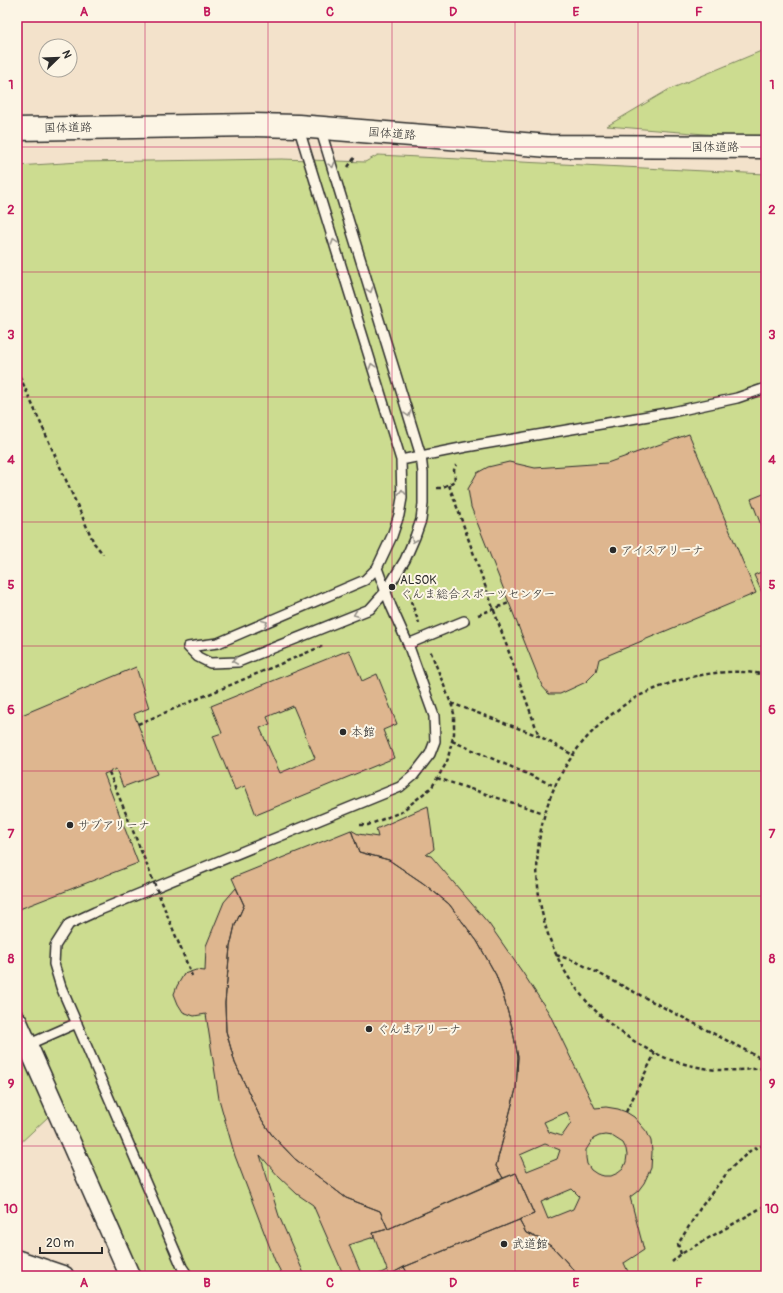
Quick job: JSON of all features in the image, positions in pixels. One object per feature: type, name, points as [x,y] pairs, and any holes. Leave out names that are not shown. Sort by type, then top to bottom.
[{"type":"street","name":"国体道路","points":[[17,129],[253,125],[298,126],[549,146],[766,147]]},
{"type":"street","points":[[17,1021],[130,1276]]},
{"type":"street","points":[[17,1260],[64,1276]]},
{"type":"lane","points":[[298,126],[401,460],[402,498],[392,536],[377,568],[365,580],[218,643],[188,647],[198,657],[210,663],[238,662],[370,609],[386,591],[405,560],[416,538],[421,520],[424,488],[421,456],[320,128]]},
{"type":"lane","points":[[401,460],[672,412],[737,398],[766,388]]},
{"type":"lane","points":[[188,1276],[182,1267],[61,987],[54,964],[55,946],[69,924],[400,787],[413,776],[430,754],[435,741],[434,716],[408,644],[391,606],[377,568]]},
{"type":"lane","points":[[408,644],[464,621]]},
{"type":"lane","points":[[27,1045],[76,1023]]},
{"type":"path","points":[[17,370],[94,543],[103,554]]},
{"type":"path","points":[[449,485],[538,736]]},
{"type":"path","points":[[464,621],[509,603]]},
{"type":"path","points":[[138,724],[332,642]]},
{"type":"path","points":[[766,675],[756,672],[714,672],[673,681],[634,698],[600,724],[573,755],[555,786],[544,813],[537,857],[539,902],[550,945],[572,984],[601,1018],[637,1044],[677,1062],[721,1070],[766,1068]]},
{"type":"path","points":[[451,703],[538,736],[573,755]]},
{"type":"path","points":[[452,741],[555,786]]},
{"type":"path","points":[[109,772],[192,976]]},
{"type":"path","points":[[437,778],[544,813]]},
{"type":"path","points":[[556,955],[575,961],[766,1061]]},
{"type":"path","points":[[626,1112],[655,1053]]},
{"type":"path","points":[[681,1254],[678,1244],[701,1207],[726,1174],[752,1150],[766,1144]]},
{"type":"path","points":[[672,1262],[681,1254],[766,1205]]},
{"type":"green space","points":[[766,49],[766,139],[607,126],[668,90]]},
{"type":"green space","name":"ALSOK ぐんま総合スポーツセンター","points":[[378,155],[766,174],[766,1276],[140,1276],[17,999],[17,166],[80,162],[282,159],[365,162]]},
{"type":"green space","points":[[17,1044],[49,1116],[17,1146]]},
{"type":"building","name":"アイスアリーナ","points":[[689,434],[756,593],[599,659],[596,672],[586,682],[560,694],[549,694],[542,686],[471,507],[468,489],[477,473],[488,467],[509,462],[535,468],[607,463]]},
{"type":"building","points":[[766,493],[766,538],[751,499]]},
{"type":"building","points":[[766,570],[766,601],[754,575]]},
{"type":"building","name":"本館","points":[[349,650],[362,681],[377,674],[397,724],[383,730],[394,758],[256,815],[245,786],[235,790],[213,736],[222,733],[211,706]],"holes":[[[293,706],[315,758],[280,773],[260,728],[270,724],[267,717]]]},
{"type":"building","name":"サブアリーナ","points":[[136,667],[149,708],[134,714],[157,774],[123,787],[116,769],[104,774],[138,863],[17,910],[17,717]]},
{"type":"building","points":[[428,806],[434,849],[426,855],[431,856],[489,924],[523,973],[549,1013],[595,1108],[606,1107],[626,1112],[634,1117],[647,1132],[651,1141],[651,1168],[644,1183],[638,1191],[630,1197],[644,1250],[624,1263],[630,1276],[579,1276],[554,1248],[540,1239],[526,1233],[519,1220],[534,1214],[516,1173],[503,1178],[496,1166],[516,1089],[518,1057],[512,1027],[496,975],[477,941],[449,904],[423,883],[389,860],[359,852],[351,830],[358,834],[378,837],[376,829]],"holes":[[[567,1112],[571,1123],[562,1136],[549,1132],[544,1122]],[[599,1136],[612,1136],[623,1143],[626,1149],[626,1162],[623,1169],[611,1176],[597,1174],[591,1170],[587,1164],[586,1150],[593,1139]],[[545,1144],[560,1150],[557,1159],[527,1171],[520,1155]],[[572,1189],[579,1196],[573,1209],[548,1219],[541,1202]]]},
{"type":"building","name":"ぐんまアリーナ","points":[[351,830],[359,852],[389,860],[423,883],[449,904],[477,941],[496,975],[512,1027],[518,1057],[516,1089],[496,1166],[503,1178],[388,1229],[380,1211],[346,1198],[295,1159],[272,1135],[260,1117],[235,1063],[226,1031],[225,1003],[230,947],[235,925],[244,905],[232,878]]},
{"type":"building","points":[[236,888],[244,905],[235,925],[230,947],[225,1003],[226,1031],[235,1063],[260,1117],[272,1135],[295,1159],[346,1198],[380,1211],[388,1229],[373,1233],[374,1237],[349,1245],[362,1276],[344,1276],[313,1205],[297,1194],[279,1177],[260,1155],[279,1216],[305,1276],[283,1276],[275,1261],[235,1156],[219,1099],[206,1014],[194,1016],[183,1012],[174,994],[184,974],[196,970],[205,971],[206,946],[224,902]]},
{"type":"building","points":[[516,1173],[534,1214],[404,1267],[389,1275],[373,1233],[388,1229]]},
{"type":"building","name":"武道館","points":[[519,1220],[526,1233],[540,1239],[554,1248],[579,1276],[409,1276],[404,1267]]},
{"type":"building","points":[[404,1267],[409,1276],[375,1276],[387,1270],[389,1275]]},
{"type":"place","name":"アイスアリーナ","points":[[613,550]]},
{"type":"place","name":"ALSOK ぐんま総合スポーツセンター","points":[[392,587]]},
{"type":"place","name":"本館","points":[[343,732]]},
{"type":"place","name":"サブアリーナ","points":[[70,825]]},
{"type":"place","name":"ぐんまアリーナ","points":[[369,1029]]},
{"type":"place","name":"武道館","points":[[504,1244]]}]
